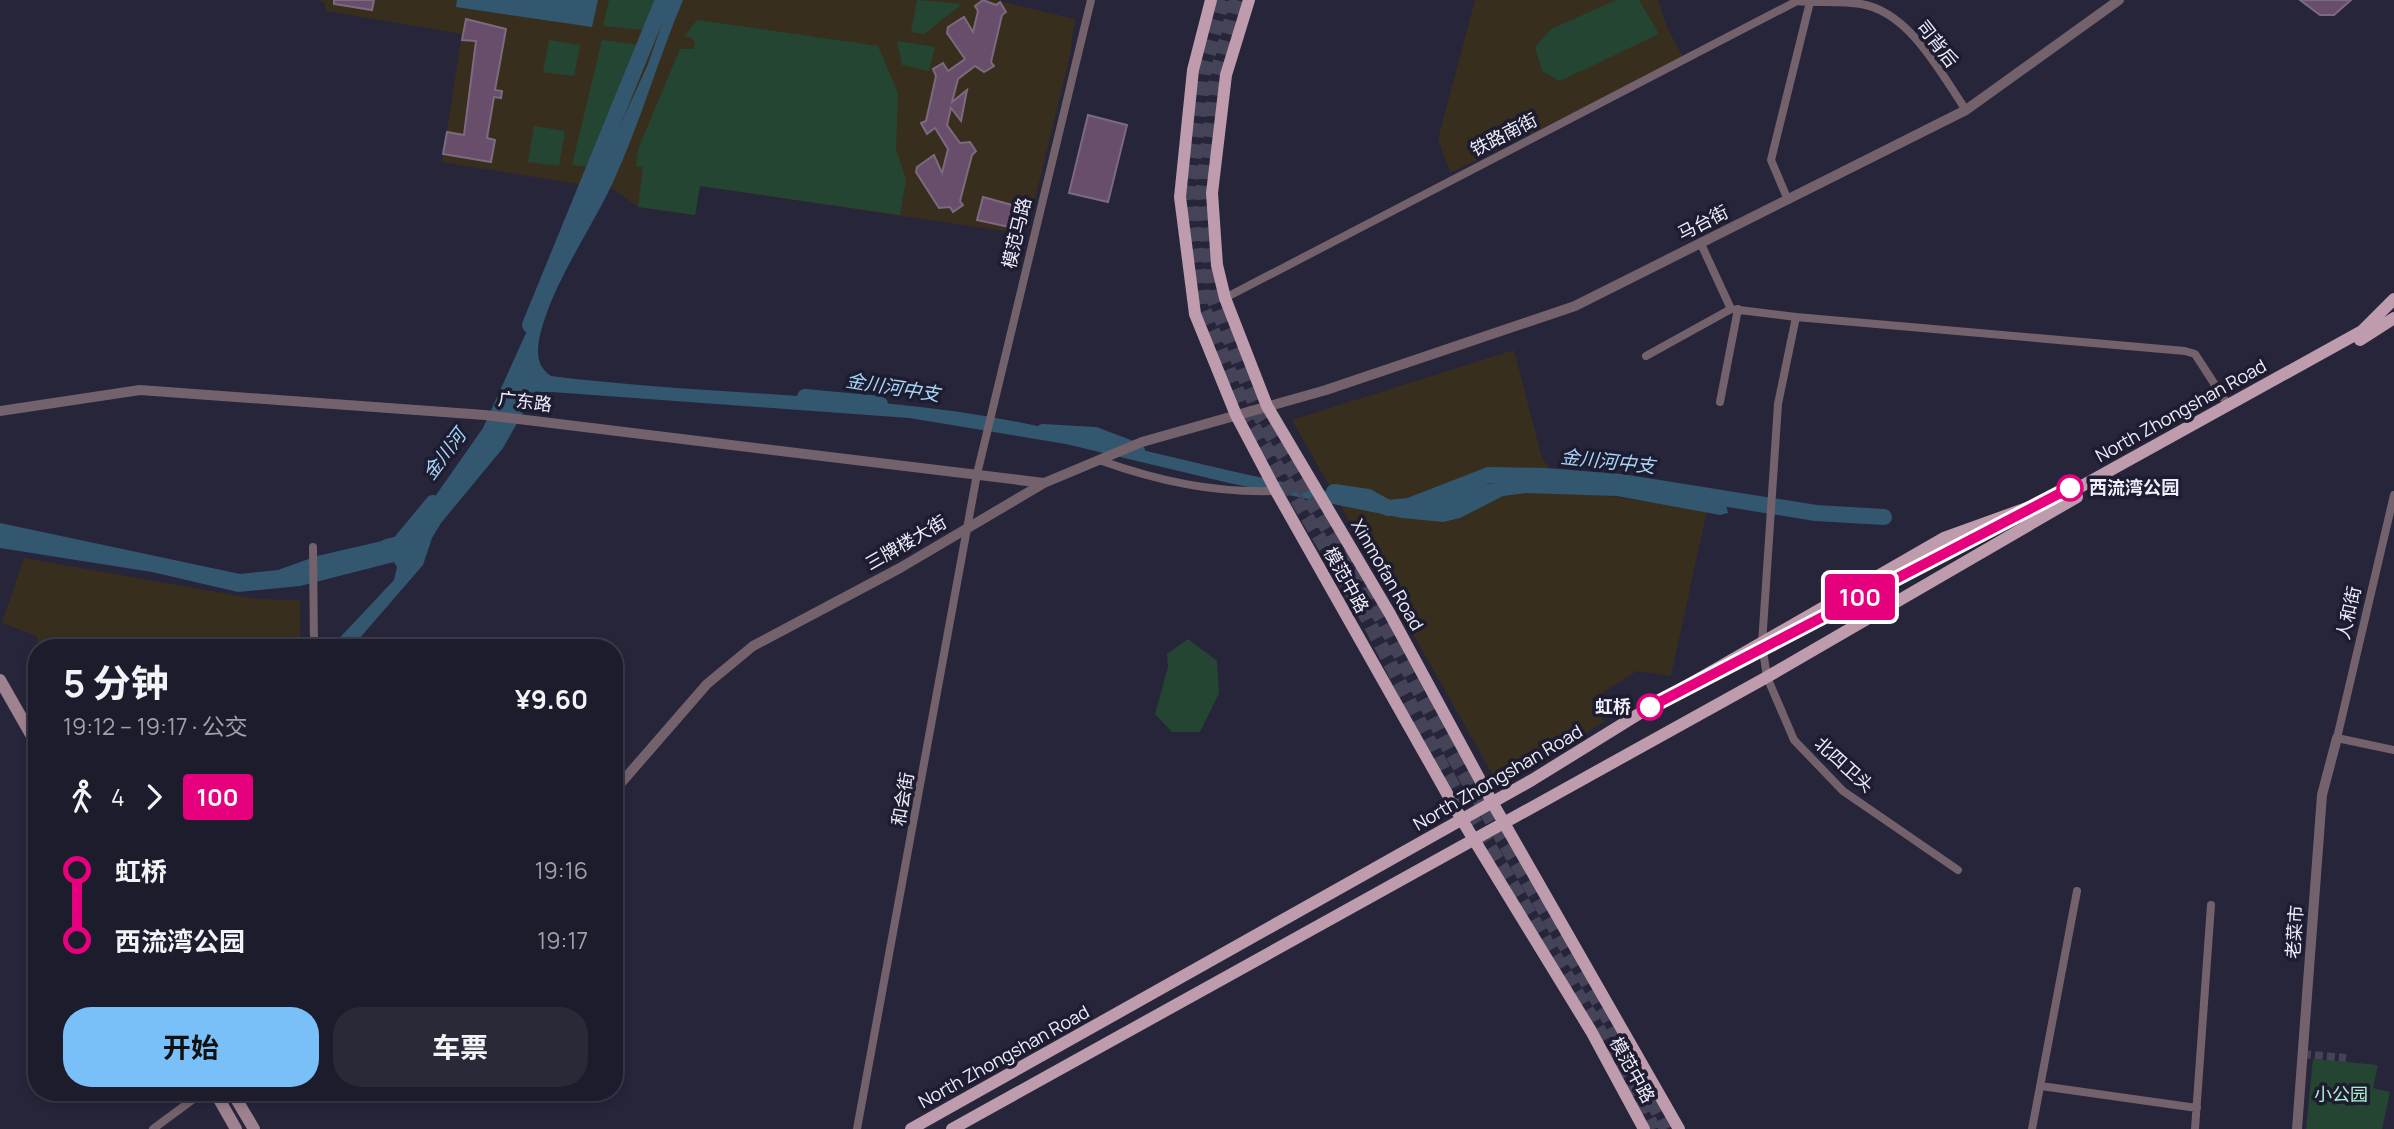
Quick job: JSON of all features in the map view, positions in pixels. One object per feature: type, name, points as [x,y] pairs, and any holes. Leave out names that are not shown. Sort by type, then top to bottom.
[{"type":"main road","name":"模范中路","points":[[1210,0],[1193,70],[1180,197],[1195,314],[1236,415],[1276,491],[1462,820],[1591,1031],[1644,1129]]},
{"type":"main road","name":"Xinmofan Road","points":[[1250,0],[1226,75],[1212,193],[1217,265],[1225,298],[1267,406],[1390,614],[1492,802],[1679,1129]]},
{"type":"main road","name":"North Zhongshan Road","points":[[911,1129],[1462,820],[1944,538],[2071,492],[2362,331],[2394,299]]},
{"type":"main road","name":"North Zhongshan Road","points":[[952,1129],[1767,677],[2075,498],[2366,337],[2394,318]]},
{"type":"main road","points":[[0,680],[28,729]]},
{"type":"main road","points":[[220,1101],[236,1129]]},
{"type":"main road","points":[[237,1101],[254,1129]]},
{"type":"street","name":"模范马路","points":[[977,474],[1091,0]]},
{"type":"street","name":"铁路南街","points":[[1225,298],[1795,0]]},
{"type":"street","name":"司背后","points":[[1795,0],[1864,5],[1898,21],[1927,54],[1966,110]]},
{"type":"street","name":"马台街","points":[[1267,406],[1326,390],[1575,306],[1966,110],[2119,0]]},
{"type":"street","points":[[1788,200],[1771,160],[1810,2]]},
{"type":"street","points":[[1701,244],[1734,309],[1720,402]]},
{"type":"street","points":[[1646,356],[1734,309],[1796,317],[2185,351],[2195,354],[2228,405]]},
{"type":"street","name":"北四卫头","points":[[1796,317],[1778,404],[1762,644],[1767,677],[1794,740],[1843,791],[1958,870]]},
{"type":"street","name":"广东路","points":[[0,411],[140,390],[485,415],[1044,483]]},
{"type":"street","name":"三牌楼大街","points":[[623,782],[707,684],[753,646],[1044,483],[1142,442],[1267,406]]},
{"type":"street","points":[[1099,460],[1187,487],[1247,492],[1276,491]]},
{"type":"street","name":"和会街","points":[[857,1129],[977,474]]},
{"type":"street","name":"人和街","points":[[2337,738],[2394,495]]},
{"type":"street","points":[[313,548],[314,639]]},
{"type":"street","points":[[2337,738],[2394,750]]},
{"type":"street","name":"老菜市","points":[[2297,1129],[2322,795],[2337,738]]},
{"type":"street","points":[[2032,1129],[2077,891]]},
{"type":"street","points":[[2194,1129],[2211,905]]},
{"type":"street","points":[[2041,1086],[2197,1108]]},
{"type":"street","points":[[153,1129],[191,1101]]},
{"type":"shaded area","points":[[315,0],[995,0],[1075,19],[1069,60],[1030,220],[1021,217],[1017,233],[700,186],[695,215],[638,207],[615,190],[442,162],[462,34],[326,11],[324,2]]},
{"type":"shaded area","points":[[1475,0],[1658,0],[1667,27],[1684,59],[1450,173],[1438,139]]},
{"type":"shaded area","points":[[1514,350],[1542,458],[1565,490],[1707,510],[1671,676],[1637,671],[1592,699],[1604,722],[1499,786],[1292,420]]},
{"type":"shaded area","points":[[24,558],[256,599],[300,600],[300,637],[37,639],[37,636],[2,623]]},
{"type":"green space","points":[[609,0],[664,0],[653,31],[603,26]]},
{"type":"green space","points":[[917,0],[962,4],[924,34],[911,32]]},
{"type":"green space","points":[[1616,0],[1639,0],[1659,34],[1560,81],[1542,71],[1535,47],[1551,29]]},
{"type":"green space","points":[[697,20],[878,46],[898,93],[896,149],[906,180],[900,215],[700,186],[695,215],[638,207],[643,167],[636,166],[638,149],[680,49],[694,49],[692,38],[685,36]]},
{"type":"green space","points":[[549,40],[580,45],[574,76],[543,72]]},
{"type":"green space","points":[[602,40],[649,46],[593,167],[572,165]]},
{"type":"green space","points":[[897,41],[935,47],[929,71],[902,65]]},
{"type":"green space","points":[[534,126],[565,131],[559,166],[528,162]]},
{"type":"green space","points":[[1188,639],[1217,661],[1219,693],[1200,732],[1172,732],[1155,714],[1168,667],[1167,654]]},
{"type":"green space","name":"小公园","points":[[2313,1059],[2378,1065],[2373,1088],[2390,1092],[2382,1129],[2306,1129]]},
{"type":"water","points":[[457,0],[598,0],[592,27],[456,7]]},
{"type":"water","points":[[670,0],[683,0],[614,180],[558,287],[543,324],[538,346],[539,360],[551,376],[850,400],[969,414],[1028,424],[1384,503],[1409,504],[1434,500],[1495,483],[1546,481],[1645,488],[1676,493],[1726,505],[1728,513],[1720,515],[1617,496],[1526,493],[1503,496],[1460,518],[1443,522],[1402,518],[1229,483],[1066,444],[909,418],[552,392],[534,393],[503,448],[441,523],[432,538],[423,565],[359,639],[339,639],[394,580],[397,567],[394,562],[300,586],[238,592],[152,572],[0,548],[0,523],[240,574],[278,570],[317,556],[408,535],[483,428],[648,64]]},
{"type":"building","points":[[334,0],[374,0],[372,10],[334,4]]},
{"type":"building","points":[[983,0],[996,5],[1000,2],[1006,12],[1002,15],[991,62],[994,66],[984,72],[975,66],[958,79],[952,102],[967,90],[961,121],[951,108],[947,125],[960,143],[970,142],[976,151],[972,155],[960,201],[963,205],[953,212],[950,207],[939,208],[916,172],[917,167],[934,155],[942,173],[948,149],[935,128],[927,134],[921,123],[926,121],[936,76],[933,69],[943,63],[948,71],[965,59],[947,33],[948,27],[964,17],[973,32],[978,11],[975,6]]},
{"type":"building","points":[[2300,0],[2351,0],[2334,15],[2320,15]]},
{"type":"building","points":[[466,19],[506,29],[495,90],[502,91],[501,98],[494,97],[487,138],[495,140],[491,162],[443,154],[447,132],[464,135],[476,41],[462,40]]},
{"type":"building","points":[[1088,115],[1127,125],[1108,202],[1069,193]]},
{"type":"building","points":[[983,197],[1023,208],[1018,229],[977,220]]},
{"type":"waterway","name":"金川河","points":[[530,325],[663,0]]},
{"type":"waterway","name":"金川河中支","points":[[805,397],[880,404]]},
{"type":"waterway","name":"金川河中支","points":[[1043,432],[1095,435],[1137,451]]},
{"type":"waterway","name":"金川河中支","points":[[1334,492],[1368,497],[1388,508],[1409,506],[1489,475],[1545,476],[1621,482],[1816,513],[1884,517]]},
{"type":"waterway","name":"金川河","points":[[387,547],[399,544],[433,503]]},
{"type":"tunnel","points":[[1223,0],[1205,69],[1190,193],[1204,309],[1249,419],[1367,618],[1444,770],[1636,1092],[1654,1129]]},
{"type":"tunnel","points":[[1236,0],[1216,76],[1202,194],[1214,301],[1260,417],[1383,622],[1449,749],[1629,1054],[1666,1129]]},
{"type":"tunnel","points":[[2303,1054],[2346,1058]]},
{"type":"bus line","name":"100","points":[[1650,707],[2070,488]]},
{"type":"place","name":"西流湾公园","points":[[2070,488]]},
{"type":"place","name":"虹桥","points":[[1650,707]]}]
